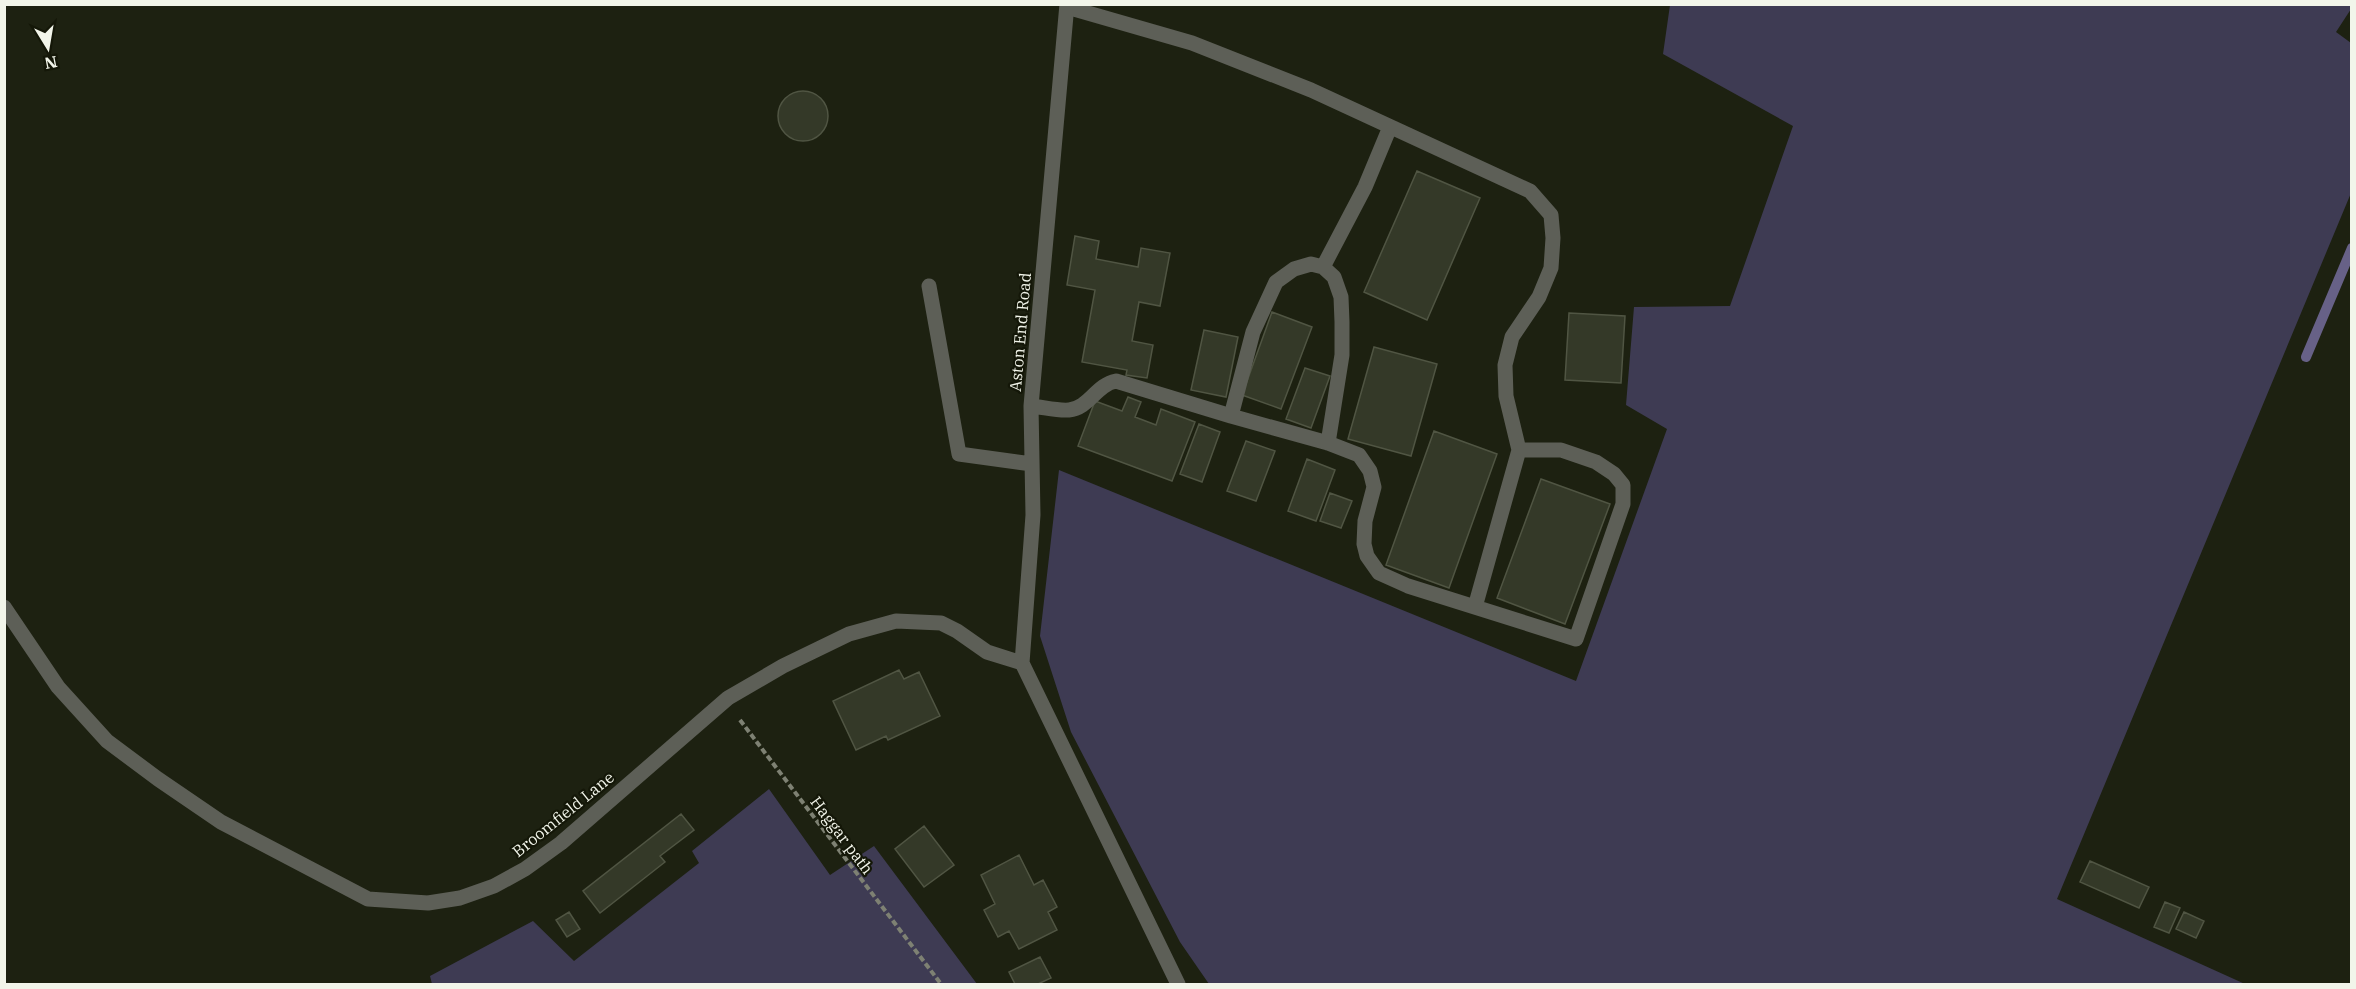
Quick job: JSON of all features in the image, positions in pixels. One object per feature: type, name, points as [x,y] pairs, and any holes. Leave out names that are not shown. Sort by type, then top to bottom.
[{"type":"street","points":[[1067,6],[1192,43],[1311,90],[1530,191],[1551,215],[1553,238],[1551,268],[1539,297],[1512,337],[1504,365],[1506,396],[1519,450],[1475,608]]},
{"type":"street","name":"Aston End Road","points":[[1022,663],[1033,514],[1031,406],[1067,6]]},
{"type":"street","points":[[1323,267],[1365,187],[1390,127]]},
{"type":"street","points":[[1231,416],[1253,332],[1276,282],[1294,270],[1311,264],[1323,267],[1334,277],[1341,297],[1342,322],[1342,355],[1328,443]]},
{"type":"street","points":[[928,286],[959,454],[1032,464]]},
{"type":"street","points":[[1031,406],[1069,410],[1082,405],[1108,382],[1116,381],[1328,443],[1359,455],[1370,471],[1374,487],[1365,521],[1364,544],[1367,556],[1379,573],[1408,586],[1576,639],[1623,504],[1623,485],[1614,474],[1596,462],[1561,450],[1519,450]]},
{"type":"street","name":"Broomfield Lane","points":[[4,607],[58,687],[107,741],[158,779],[221,822],[368,899],[428,903],[460,898],[494,886],[525,869],[561,843],[728,698],[814,650],[849,634],[896,621],[941,623],[987,652],[1022,663]]},
{"type":"street","points":[[1022,663],[1178,984]]},
{"type":"path","name":"Haggar path","points":[[728,698],[744,727],[941,984]]},
{"type":"shaded area","points":[[1670,5],[2351,5],[2351,9],[2336,32],[2351,43],[2351,193],[2057,899],[2245,984],[1209,984],[1180,942],[1071,732],[1040,636],[1059,470],[1576,681],[1667,429],[1626,405],[1634,307],[1730,306],[1793,126],[1663,54]]},
{"type":"shaded area","points":[[769,789],[830,875],[874,846],[977,984],[432,984],[430,976],[533,921],[574,961],[699,863],[692,851]]},
{"type":"building","points":[[803,91],[812,93],[823,102],[828,116],[826,125],[817,136],[803,141],[794,139],[783,130],[778,116],[780,107],[789,96]]},
{"type":"building","points":[[1417,171],[1480,198],[1427,320],[1364,292]]},
{"type":"building","points":[[1075,236],[1099,241],[1096,259],[1138,267],[1141,248],[1170,253],[1160,306],[1139,302],[1132,341],[1153,345],[1147,378],[1126,375],[1127,370],[1082,362],[1095,290],[1067,285]]},
{"type":"building","points":[[1272,312],[1312,327],[1281,409],[1242,395]]},
{"type":"building","points":[[1569,313],[1625,316],[1621,383],[1565,380]]},
{"type":"building","points":[[1204,330],[1238,337],[1226,397],[1191,390]]},
{"type":"building","points":[[1374,347],[1437,364],[1411,456],[1348,439]]},
{"type":"building","points":[[1305,368],[1330,376],[1311,428],[1286,419]]},
{"type":"building","points":[[1128,397],[1141,402],[1135,417],[1156,425],[1161,409],[1195,422],[1172,481],[1078,446],[1095,401],[1122,411]]},
{"type":"building","points":[[1199,424],[1220,432],[1202,482],[1180,474]]},
{"type":"building","points":[[1434,431],[1497,454],[1449,588],[1386,565]]},
{"type":"building","points":[[1246,441],[1275,451],[1256,501],[1227,491]]},
{"type":"building","points":[[1307,459],[1335,470],[1316,521],[1288,511]]},
{"type":"building","points":[[1541,479],[1610,504],[1565,624],[1497,598]]},
{"type":"building","points":[[1330,493],[1352,501],[1341,528],[1320,521]]},
{"type":"building","points":[[899,670],[904,679],[919,672],[940,716],[888,740],[886,736],[856,750],[833,701]]},
{"type":"building","points":[[681,814],[694,830],[660,856],[665,862],[600,913],[583,891]]},
{"type":"building","points":[[924,826],[954,865],[924,887],[895,849]]},
{"type":"building","points":[[1019,855],[1034,885],[1043,880],[1057,907],[1048,912],[1057,930],[1019,949],[1009,931],[998,937],[984,910],[995,904],[981,875]]},
{"type":"building","points":[[2090,861],[2149,887],[2139,908],[2080,882]]},
{"type":"building","points":[[2165,902],[2180,908],[2169,933],[2154,927]]},
{"type":"building","points":[[569,912],[580,929],[567,937],[556,920]]},
{"type":"building","points":[[2184,912],[2204,921],[2196,938],[2176,929]]},
{"type":"building","points":[[1040,957],[1051,978],[1038,984],[1015,984],[1009,972]]},
{"type":"waterway","points":[[2306,357],[2352,248]]}]
